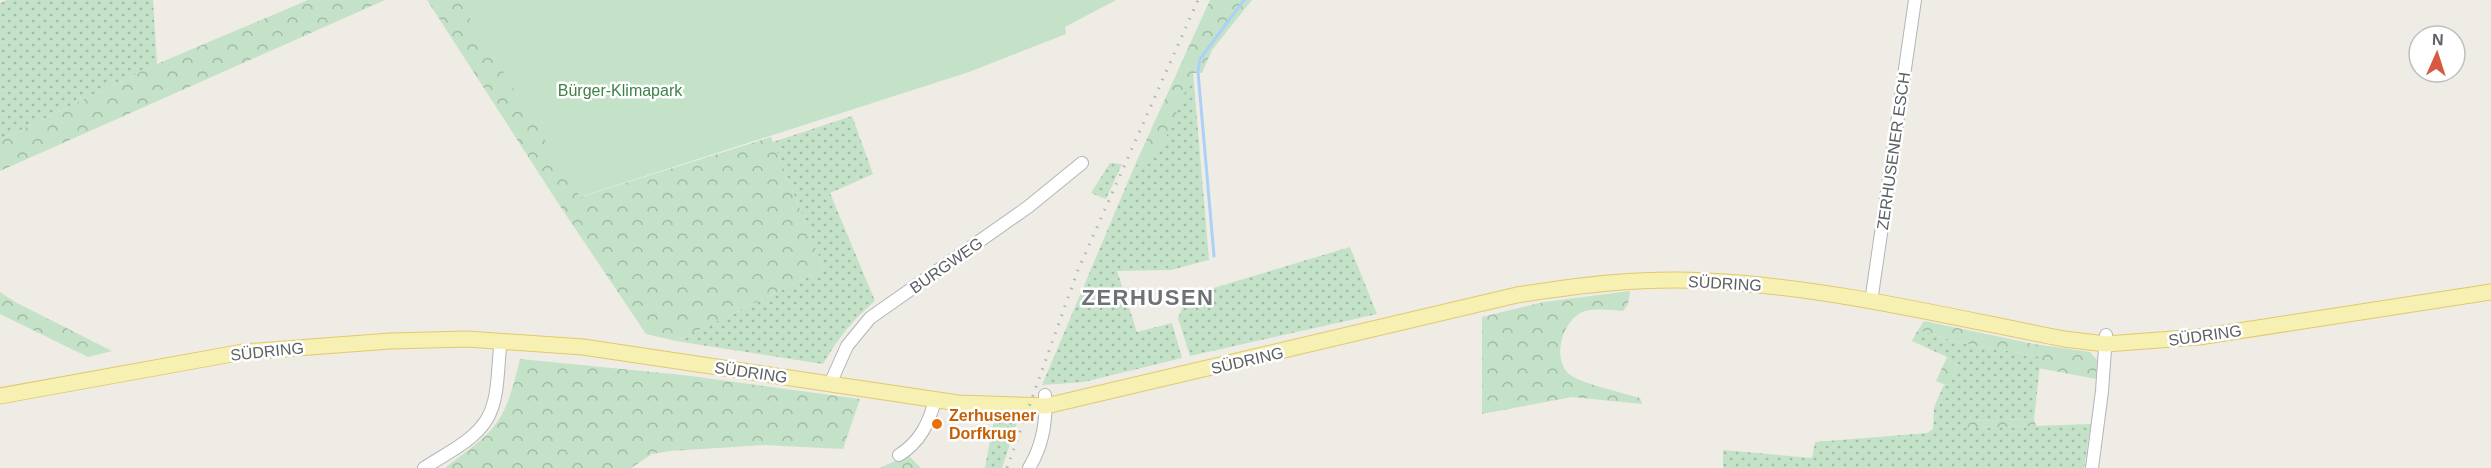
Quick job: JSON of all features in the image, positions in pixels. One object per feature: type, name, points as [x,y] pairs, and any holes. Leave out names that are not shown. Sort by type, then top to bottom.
[{"type":"main road","name":"SÜDRING","points":[[0,396],[243,352],[390,341],[501,340],[583,347],[935,400],[1000,406],[1045,400],[1517,295],[1579,285],[1706,280],[1769,285],[2064,339],[2199,337],[2491,292]]},
{"type":"street","name":"ZERHUSENER ESCH","points":[[1871,302],[1915,0]]},
{"type":"street","name":"BURGWEG","points":[[830,384],[847,346],[870,318],[1019,214],[1082,163]]},
{"type":"street","points":[[2092,468],[2106,339]]},
{"type":"street","points":[[424,468],[473,435],[487,419],[495,398],[501,340]]},
{"type":"street","points":[[899,455],[909,448],[926,428],[935,400]]},
{"type":"street","points":[[1029,468],[1041,444],[1045,400]]},
{"type":"green space","points":[[7,0],[153,0],[157,64],[0,140],[0,3]]},
{"type":"green space","points":[[308,0],[385,0],[0,171],[0,140],[157,64]]},
{"type":"green space","points":[[427,0],[459,0],[581,197],[771,137],[824,269],[676,341],[646,334]]},
{"type":"green space","name":"Bürger-Klimapark","points":[[459,0],[1116,0],[1065,27],[1066,34],[969,72],[580,197]]},
{"type":"green space","points":[[1210,0],[1252,0],[1212,50],[1202,73],[1193,73],[1160,152],[1149,162],[1135,165]]},
{"type":"green space","points":[[1193,72],[1209,260],[1171,270],[1117,271],[1137,332],[1172,323],[1182,358],[1084,382],[1042,385],[1135,165],[1149,162]]},
{"type":"green space","points":[[852,116],[873,174],[830,193],[875,301],[846,330],[823,364],[676,341],[824,269],[773,142]]},
{"type":"green space","points":[[1110,163],[1122,164],[1106,199],[1091,193]]},
{"type":"green space","points":[[1350,247],[1377,314],[1190,356],[1178,318],[1183,306],[1194,302],[1197,293]]},
{"type":"green space","points":[[1630,291],[1628,304],[1623,311],[1594,310],[1577,315],[1566,330],[1560,349],[1564,367],[1569,374],[1592,384],[1640,398],[1642,404],[1572,397],[1482,414],[1482,317],[1544,302]]},
{"type":"green space","points":[[0,292],[15,302],[112,351],[88,357],[0,314]]},
{"type":"green space","points":[[1924,321],[2034,344],[2090,352],[2097,360],[2096,379],[2038,368],[2041,357],[1957,342],[1918,330]]},
{"type":"green space","points":[[1918,330],[1957,342],[2041,357],[2034,419],[1970,421],[1968,428],[2091,424],[2084,468],[1723,468],[1723,450],[1812,458],[1815,442],[1927,433],[1933,429],[1934,407],[1944,385],[1948,386],[1957,366],[1947,357],[1912,341]]},
{"type":"green space","points":[[1947,357],[1957,366],[1948,386],[1936,381]]},
{"type":"green space","points":[[520,359],[683,375],[860,399],[843,449],[764,445],[670,451],[652,454],[631,468],[445,468],[477,443],[496,423],[509,398]]},
{"type":"green space","points":[[995,414],[1020,414],[1002,468],[985,468]]},
{"type":"green space","points":[[2034,419],[2036,426],[1967,428],[1970,421]]},
{"type":"green space","points":[[908,455],[921,468],[880,468]]},
{"type":"waterway","points":[[1214,256],[1198,72],[1200,59],[1244,0]]},
{"type":"railway","points":[[1007,468],[1078,270],[1198,0]]},
{"type":"place","name":"Zerhusener Dorfkrug","points":[[937,424]]},
{"type":"district","name":"ZERHUSEN","points":[[1148,297]]}]
